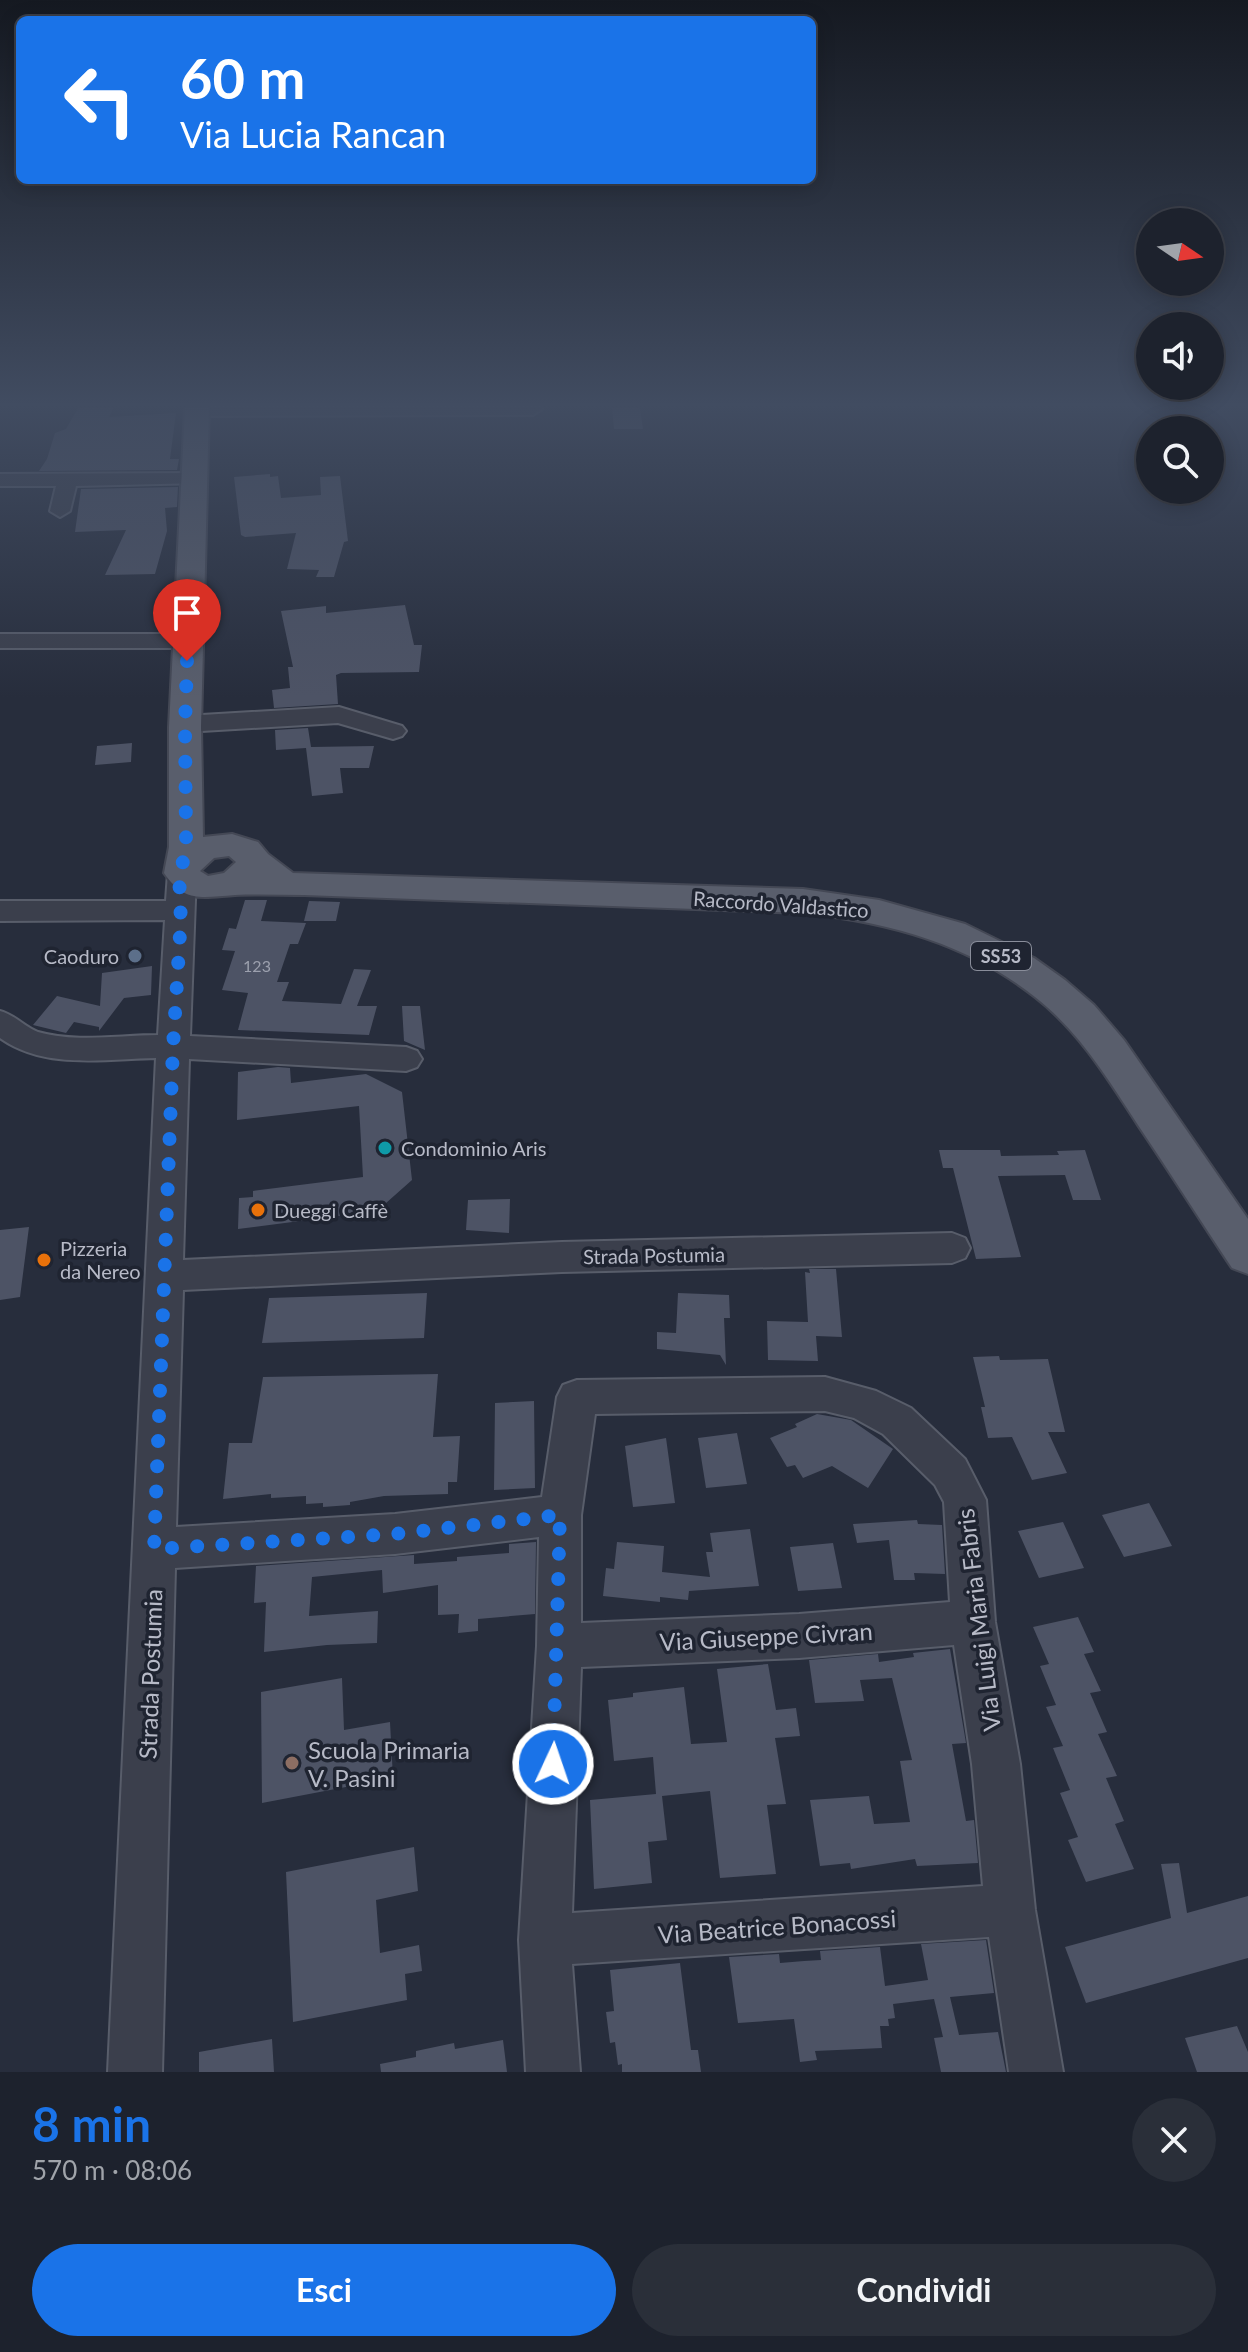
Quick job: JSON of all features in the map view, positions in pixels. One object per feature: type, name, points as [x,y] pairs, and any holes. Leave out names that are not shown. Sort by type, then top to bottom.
[{"type":"main road","points":[[194,505],[185,724],[185,815],[216,869]]},
{"type":"main road","name":"Raccordo Valdastico","points":[[216,869],[304,884],[817,902],[892,914],[943,929],[988,949],[1030,973],[1085,1021],[1127,1074],[1248,1255]]},
{"type":"street","points":[[60,511],[62,505]]},
{"type":"street","points":[[0,641],[188,641]]},
{"type":"street","points":[[185,724],[339,715],[393,731]]},
{"type":"street","points":[[0,911],[181,914],[194,902],[216,869]]},
{"type":"street","name":"Strada Postumia","points":[[135,2072],[173,1047],[181,914]]},
{"type":"street","points":[[0,1022],[27,1041],[79,1050],[173,1047],[406,1059]]},
{"type":"street","name":"Strada Postumia","points":[[164,1276],[562,1257],[952,1248]]},
{"type":"street","name":"Via Luigi Maria Fabris","points":[[560,1515],[577,1397],[825,1394],[862,1403],[897,1421],[950,1472],[965,1500],[973,1622],[996,1764],[1010,1910],[1036,2072]]},
{"type":"street","points":[[154,1549],[395,1534],[560,1515],[559,1646],[545,1940],[553,2072]]},
{"type":"street","name":"Via Giuseppe Civran","points":[[559,1646],[799,1636],[973,1622]]},
{"type":"street","name":"Via Beatrice Bonacossi","points":[[545,1940],[1010,1910]]},
{"type":"building","points":[[79,505],[177,505],[165,508],[167,531],[155,574],[105,575],[126,530],[75,532]]},
{"type":"building","points":[[237,505],[344,505],[348,541],[344,542],[334,577],[316,577],[319,570],[287,569],[296,533],[241,535]]},
{"type":"building","points":[[405,605],[414,645],[422,645],[419,672],[341,673],[336,675],[338,704],[274,708],[272,690],[290,688],[288,667],[293,667],[281,611],[326,606],[326,613]]},
{"type":"building","points":[[308,728],[311,747],[374,746],[369,768],[340,768],[343,793],[312,796],[306,748],[276,750],[275,730]]},
{"type":"building","points":[[132,743],[131,762],[95,765],[97,746]]},
{"type":"building","points":[[245,900],[267,900],[261,921],[306,923],[298,944],[290,944],[277,982],[289,982],[282,1001],[341,1004],[354,969],[371,970],[357,1006],[377,1006],[369,1035],[238,1030],[248,993],[222,990],[235,951],[222,950],[229,928],[236,929]]},
{"type":"building","points":[[309,901],[340,902],[336,921],[304,921]]},
{"type":"building","points":[[152,966],[151,995],[124,998],[99,1031],[99,1027],[74,1022],[66,1033],[33,1025],[57,996],[100,1006],[102,973]]},
{"type":"building","points":[[402,1006],[420,1006],[425,1050],[404,1041]]},
{"type":"building","name":"Condominio Aris","points":[[290,1068],[291,1083],[366,1074],[402,1092],[412,1180],[377,1211],[238,1229],[239,1198],[253,1197],[253,1191],[363,1177],[359,1106],[237,1120],[238,1072]]},
{"type":"building","points":[[939,1150],[1000,1150],[1001,1156],[1059,1155],[1057,1151],[1085,1150],[1101,1200],[1073,1200],[1065,1175],[998,1176],[1021,1257],[976,1259],[953,1168],[943,1168]]},
{"type":"building","points":[[510,1199],[509,1233],[466,1230],[468,1200]]},
{"type":"building","points":[[29,1227],[20,1297],[0,1300],[0,1230]]},
{"type":"building","points":[[809,1269],[836,1269],[842,1337],[816,1336],[818,1361],[768,1360],[767,1321],[808,1322],[805,1272],[810,1273]]},
{"type":"building","points":[[427,1293],[424,1338],[262,1343],[269,1298]]},
{"type":"building","points":[[678,1293],[729,1295],[730,1318],[724,1318],[726,1365],[720,1355],[657,1349],[657,1332],[676,1333]]},
{"type":"building","points":[[999,1356],[1000,1360],[1048,1359],[1065,1432],[1048,1432],[1067,1473],[1032,1480],[1012,1437],[988,1438],[981,1407],[985,1407],[973,1357]]},
{"type":"building","points":[[438,1374],[433,1437],[460,1436],[457,1482],[448,1482],[448,1494],[384,1496],[350,1502],[350,1505],[323,1507],[323,1503],[306,1504],[306,1496],[271,1498],[271,1494],[223,1499],[229,1443],[252,1443],[263,1377]]},
{"type":"building","points":[[534,1401],[535,1488],[494,1490],[495,1403]]},
{"type":"building","points":[[817,1414],[851,1420],[893,1449],[868,1488],[832,1466],[803,1478],[795,1465],[787,1467],[770,1438],[797,1427],[795,1424]]},
{"type":"building","points":[[737,1433],[747,1484],[706,1488],[698,1438]]},
{"type":"building","points":[[666,1438],[675,1503],[633,1507],[625,1446]]},
{"type":"building","points":[[1149,1503],[1172,1546],[1124,1557],[1102,1515]]},
{"type":"building","points":[[917,1520],[918,1524],[942,1525],[945,1574],[914,1573],[915,1580],[894,1580],[889,1540],[857,1543],[853,1524]]},
{"type":"building","points":[[1063,1522],[1084,1568],[1039,1578],[1018,1531]]},
{"type":"building","points":[[750,1529],[759,1586],[689,1591],[688,1600],[660,1597],[660,1602],[603,1596],[606,1568],[614,1569],[617,1542],[664,1546],[662,1572],[710,1577],[706,1552],[713,1552],[710,1533]]},
{"type":"building","points":[[536,1542],[535,1614],[478,1619],[478,1631],[458,1633],[459,1614],[438,1615],[438,1585],[383,1593],[382,1570],[312,1577],[309,1616],[378,1611],[377,1643],[264,1652],[266,1602],[254,1603],[256,1566],[414,1555],[414,1564],[457,1561],[457,1557],[509,1553],[509,1544]]},
{"type":"building","points":[[833,1543],[842,1588],[798,1591],[790,1547]]},
{"type":"building","points":[[1078,1617],[1094,1652],[1084,1654],[1101,1691],[1090,1693],[1107,1732],[1098,1734],[1117,1776],[1106,1778],[1124,1821],[1115,1824],[1134,1869],[1086,1882],[1068,1840],[1078,1837],[1060,1793],[1070,1790],[1053,1748],[1063,1746],[1046,1707],[1056,1705],[1040,1666],[1049,1664],[1033,1627]]},
{"type":"building","points":[[950,1649],[966,1743],[952,1744],[966,1821],[974,1820],[978,1863],[917,1866],[915,1859],[851,1869],[850,1863],[820,1866],[810,1800],[869,1796],[874,1824],[910,1822],[900,1761],[912,1760],[892,1678],[860,1680],[864,1701],[815,1703],[809,1660],[878,1654],[879,1662],[914,1657],[913,1653]]},
{"type":"building","points":[[768,1664],[776,1710],[796,1708],[800,1736],[775,1738],[786,1804],[767,1805],[776,1874],[720,1878],[710,1791],[662,1796],[667,1840],[648,1842],[652,1883],[594,1889],[590,1800],[656,1794],[653,1757],[614,1761],[608,1700],[633,1697],[633,1693],[684,1687],[691,1744],[727,1742],[717,1669]]},
{"type":"building","name":"Scuola Primaria V. Pasini","points":[[342,1678],[344,1730],[390,1722],[393,1778],[262,1803],[261,1692]]},
{"type":"building","points":[[414,1847],[418,1891],[376,1900],[380,1953],[419,1945],[422,1971],[405,1974],[407,2000],[293,2022],[286,1872]]},
{"type":"building","points":[[1179,1863],[1187,1913],[1248,1896],[1248,1958],[1086,2003],[1065,1947],[1171,1918],[1161,1864]]},
{"type":"building","points":[[986,1940],[994,1993],[950,1997],[959,2035],[998,2032],[1006,2072],[941,2072],[934,2038],[943,2037],[934,1999],[893,2004],[895,2018],[888,2019],[889,2026],[880,2026],[882,2048],[815,2051],[817,2060],[800,2062],[794,2019],[738,2023],[729,1957],[779,1954],[780,1963],[821,1960],[820,1951],[880,1947],[885,1986],[928,1980],[921,1944]]},
{"type":"building","points":[[680,1963],[691,2050],[698,2050],[701,2072],[622,2072],[615,2042],[610,2043],[606,2012],[614,2011],[610,1970]]},
{"type":"building","points":[[1237,2026],[1248,2052],[1248,2072],[1197,2072],[1185,2038]]},
{"type":"building","points":[[272,2039],[274,2072],[199,2072],[199,2052]]},
{"type":"building","points":[[503,2040],[507,2072],[381,2072],[380,2064],[416,2057],[416,2051],[454,2043],[455,2049]]},
{"type":"place","name":"Caoduro","points":[[135,956]]},
{"type":"place","name":"Condominio Aris","points":[[385,1148]]},
{"type":"place","name":"Dueggi Caffè","points":[[258,1210]]},
{"type":"place","name":"Pizzeria da Nereo","points":[[44,1260]]},
{"type":"place","name":"Scuola Primaria V. Pasini","points":[[292,1763]]},
{"type":"route","points":[[187,661],[186,837],[179,892],[181,918],[173,1047],[154,1549],[395,1534],[560,1515],[559,1646],[553,1764]]}]
